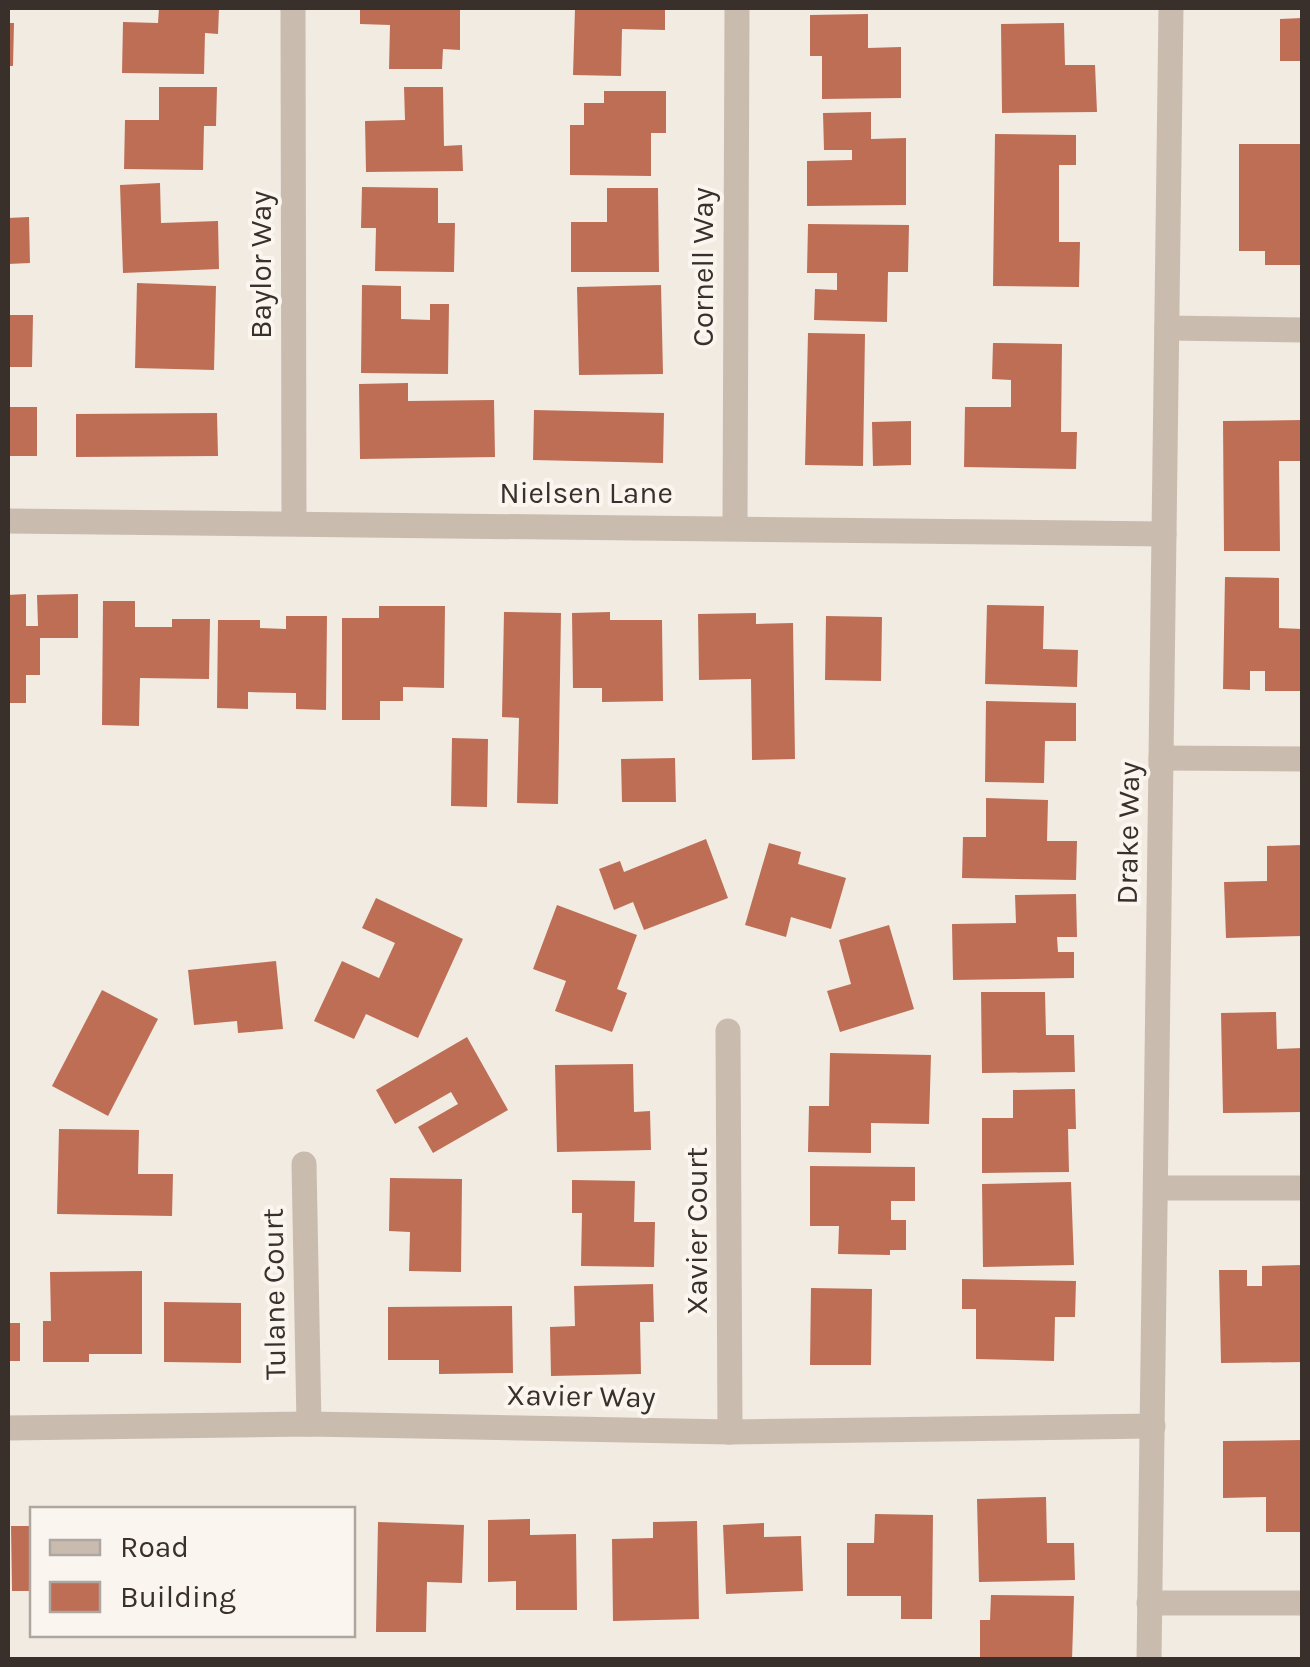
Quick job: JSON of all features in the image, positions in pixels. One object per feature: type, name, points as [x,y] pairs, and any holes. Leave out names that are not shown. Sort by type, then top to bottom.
[{"type":"street","name":"Baylor Way","points":[[292,8],[294,523]]},
{"type":"street","name":"Cornell Way","points":[[735,526],[737,8]]},
{"type":"street","name":"Drake Way","points":[[1148,1660],[1171,8]]},
{"type":"street","points":[[1167,328],[1302,330]]},
{"type":"street","name":"Nielsen Lane","points":[[8,521],[735,526],[1164,534]]},
{"type":"street","points":[[1161,758],[1302,760]]},
{"type":"street","name":"Xavier Court","points":[[728,1031],[730,1432]]},
{"type":"street","name":"Tulane Court","points":[[304,1164],[308,1424]]},
{"type":"street","points":[[1156,1188],[1302,1188]]},
{"type":"street","name":"Xavier Way","points":[[8,1428],[308,1424],[730,1432],[1153,1426]]},
{"type":"street","points":[[1149,1604],[1302,1604]]},
{"type":"building","points":[[159,8],[219,8],[218,34],[205,33],[204,74],[122,73],[123,22],[158,23]]},
{"type":"building","points":[[360,8],[460,8],[460,50],[443,49],[442,69],[389,69],[390,25],[360,24]]},
{"type":"building","points":[[575,8],[665,8],[665,30],[622,29],[621,76],[573,75]]},
{"type":"building","points":[[868,14],[868,48],[901,47],[901,98],[822,99],[822,56],[810,56],[810,15]]},
{"type":"building","points":[[1302,18],[1302,61],[1280,61],[1280,19]]},
{"type":"building","points":[[8,23],[14,23],[13,66],[8,66]]},
{"type":"building","points":[[1064,23],[1065,65],[1095,65],[1097,112],[1002,113],[1001,24]]},
{"type":"building","points":[[159,87],[217,87],[216,126],[204,126],[203,170],[124,169],[125,120],[159,120]]},
{"type":"building","points":[[404,87],[443,87],[444,146],[462,145],[463,171],[366,172],[365,121],[405,120]]},
{"type":"building","points":[[604,91],[666,91],[666,133],[651,133],[651,176],[570,175],[570,125],[584,125],[584,103],[604,103]]},
{"type":"building","points":[[871,112],[871,139],[906,138],[906,205],[807,206],[807,161],[852,160],[852,150],[824,150],[823,113]]},
{"type":"building","points":[[995,134],[1076,135],[1076,165],[1059,165],[1059,242],[1080,242],[1079,287],[993,286]]},
{"type":"building","points":[[1239,144],[1300,144],[1302,265],[1265,265],[1265,251],[1239,251]]},
{"type":"building","points":[[160,183],[161,223],[218,221],[219,269],[123,273],[120,185]]},
{"type":"building","points":[[362,187],[438,188],[438,223],[455,223],[454,272],[375,271],[376,228],[361,228]]},
{"type":"building","points":[[607,188],[658,188],[659,272],[571,272],[571,222],[607,222]]},
{"type":"building","points":[[29,217],[30,263],[8,264],[8,218]]},
{"type":"building","points":[[808,224],[909,225],[908,272],[888,272],[887,322],[814,320],[815,289],[837,290],[837,273],[807,273]]},
{"type":"building","points":[[137,283],[216,286],[214,370],[135,368]]},
{"type":"building","points":[[362,285],[401,286],[401,319],[430,320],[430,304],[449,304],[448,374],[361,373]]},
{"type":"building","points":[[661,285],[663,374],[579,375],[577,287]]},
{"type":"building","points":[[8,315],[33,315],[32,367],[8,367]]},
{"type":"building","points":[[808,333],[865,334],[863,466],[805,465]]},
{"type":"building","points":[[993,343],[1062,344],[1061,432],[1077,432],[1076,469],[964,467],[965,407],[1011,407],[1011,380],[992,379]]},
{"type":"building","points":[[408,383],[408,401],[494,400],[495,457],[360,459],[359,384]]},
{"type":"building","points":[[8,407],[37,407],[37,456],[8,456]]},
{"type":"building","points":[[534,410],[664,413],[663,463],[533,460]]},
{"type":"building","points":[[217,413],[218,456],[76,457],[76,414]]},
{"type":"building","points":[[1302,420],[1302,461],[1279,461],[1280,551],[1224,551],[1223,421]]},
{"type":"building","points":[[911,421],[911,465],[873,466],[872,422]]},
{"type":"building","points":[[1225,577],[1279,578],[1279,628],[1302,629],[1302,691],[1265,691],[1265,671],[1250,671],[1250,690],[1223,689]]},
{"type":"building","points":[[26,594],[26,626],[38,626],[37,595],[78,594],[78,638],[40,638],[40,675],[26,675],[26,703],[8,703],[8,595]]},
{"type":"building","points":[[103,601],[135,601],[135,627],[172,627],[172,619],[210,619],[209,679],[140,678],[139,726],[102,725]]},
{"type":"building","points":[[987,605],[1044,606],[1043,649],[1078,650],[1077,687],[985,684]]},
{"type":"building","points":[[379,606],[445,606],[444,688],[403,687],[403,701],[380,701],[380,720],[342,720],[342,618],[379,618]]},
{"type":"building","points":[[504,612],[561,613],[558,804],[517,803],[519,718],[502,717]]},
{"type":"building","points":[[610,612],[610,620],[662,620],[663,701],[602,702],[602,688],[573,688],[572,613]]},
{"type":"building","points":[[756,613],[756,624],[793,623],[795,759],[752,760],[751,679],[699,680],[698,614]]},
{"type":"building","points":[[286,616],[327,616],[326,710],[296,709],[296,693],[248,692],[248,709],[217,708],[218,620],[260,620],[260,628],[286,629]]},
{"type":"building","points":[[826,616],[882,617],[881,681],[825,680]]},
{"type":"building","points":[[986,701],[1076,703],[1076,741],[1045,741],[1044,783],[985,782]]},
{"type":"building","points":[[452,738],[488,739],[487,807],[451,806]]},
{"type":"building","points":[[675,758],[676,802],[622,802],[621,759]]},
{"type":"building","points":[[986,798],[1048,800],[1047,841],[1077,841],[1076,880],[962,878],[963,837],[986,837]]},
{"type":"building","points":[[706,839],[728,898],[644,930],[633,902],[614,910],[599,869],[620,861],[624,872]]},
{"type":"building","points":[[769,843],[801,852],[798,864],[846,878],[831,929],[791,917],[786,937],[745,925]]},
{"type":"building","points":[[1302,845],[1302,936],[1226,938],[1224,882],[1267,881],[1267,846]]},
{"type":"building","points":[[1076,894],[1077,937],[1057,937],[1058,952],[1074,952],[1074,978],[953,980],[952,924],[1016,923],[1015,895]]},
{"type":"building","points":[[376,898],[463,939],[418,1038],[366,1014],[354,1039],[314,1021],[342,961],[379,978],[395,943],[362,928]]},
{"type":"building","points":[[557,905],[637,935],[617,989],[627,993],[612,1032],[555,1011],[566,981],[533,969]]},
{"type":"building","points":[[889,925],[914,1009],[840,1032],[827,991],[851,984],[839,940]]},
{"type":"building","points":[[276,961],[283,1029],[238,1033],[237,1021],[194,1025],[188,970]]},
{"type":"building","points":[[102,990],[158,1019],[108,1116],[52,1086]]},
{"type":"building","points":[[981,992],[1045,992],[1046,1035],[1074,1035],[1075,1072],[982,1073]]},
{"type":"building","points":[[1276,1012],[1277,1049],[1302,1048],[1302,1112],[1223,1113],[1221,1013]]},
{"type":"building","points":[[467,1037],[508,1110],[433,1153],[418,1127],[458,1104],[451,1092],[395,1124],[376,1090]]},
{"type":"building","points":[[830,1053],[931,1055],[929,1124],[871,1123],[871,1153],[808,1152],[809,1106],[829,1106]]},
{"type":"building","points":[[633,1064],[634,1112],[650,1111],[651,1150],[557,1152],[555,1065]]},
{"type":"building","points":[[1075,1089],[1076,1129],[1068,1129],[1069,1172],[982,1173],[982,1118],[1013,1118],[1013,1090]]},
{"type":"building","points":[[59,1129],[139,1130],[138,1174],[173,1174],[172,1216],[57,1214]]},
{"type":"building","points":[[810,1166],[915,1167],[915,1201],[891,1201],[891,1220],[906,1220],[906,1250],[890,1250],[890,1255],[838,1254],[839,1226],[810,1226]]},
{"type":"building","points":[[390,1178],[462,1179],[461,1272],[409,1271],[410,1232],[389,1231]]},
{"type":"building","points":[[572,1180],[635,1181],[634,1222],[655,1222],[654,1267],[581,1266],[582,1213],[572,1213]]},
{"type":"building","points":[[1071,1182],[1074,1265],[983,1267],[982,1184]]},
{"type":"building","points":[[1302,1265],[1302,1362],[1221,1363],[1219,1270],[1247,1270],[1247,1286],[1262,1286],[1262,1266]]},
{"type":"building","points":[[142,1271],[142,1354],[89,1354],[89,1362],[43,1362],[43,1321],[51,1321],[50,1272]]},
{"type":"building","points":[[962,1279],[1076,1281],[1075,1317],[1055,1317],[1054,1361],[976,1359],[976,1309],[962,1309]]},
{"type":"building","points":[[653,1284],[654,1322],[640,1322],[641,1374],[551,1376],[550,1327],[575,1326],[574,1286]]},
{"type":"building","points":[[811,1288],[872,1289],[871,1365],[810,1365]]},
{"type":"building","points":[[164,1302],[241,1303],[241,1363],[164,1362]]},
{"type":"building","points":[[512,1306],[513,1373],[439,1374],[439,1360],[388,1360],[388,1307]]},
{"type":"building","points":[[8,1323],[20,1323],[20,1361],[8,1361]]},
{"type":"building","points":[[1302,1440],[1302,1532],[1266,1532],[1266,1497],[1223,1498],[1223,1441]]},
{"type":"building","points":[[1046,1497],[1047,1543],[1074,1543],[1075,1580],[979,1582],[977,1499]]},
{"type":"building","points":[[875,1514],[933,1515],[932,1619],[901,1619],[901,1596],[847,1596],[847,1543],[874,1543]]},
{"type":"building","points":[[530,1519],[530,1535],[576,1534],[577,1610],[516,1610],[516,1581],[488,1582],[488,1520]]},
{"type":"building","points":[[697,1521],[699,1619],[613,1621],[612,1539],[653,1538],[653,1522]]},
{"type":"building","points":[[378,1522],[464,1525],[462,1583],[427,1582],[426,1632],[376,1632]]},
{"type":"building","points":[[764,1523],[764,1537],[801,1536],[803,1591],[726,1594],[723,1525]]},
{"type":"building","points":[[11,1526],[30,1526],[30,1591],[12,1591]]},
{"type":"building","points":[[991,1595],[1074,1596],[1072,1660],[980,1660],[980,1620],[990,1620]]}]
